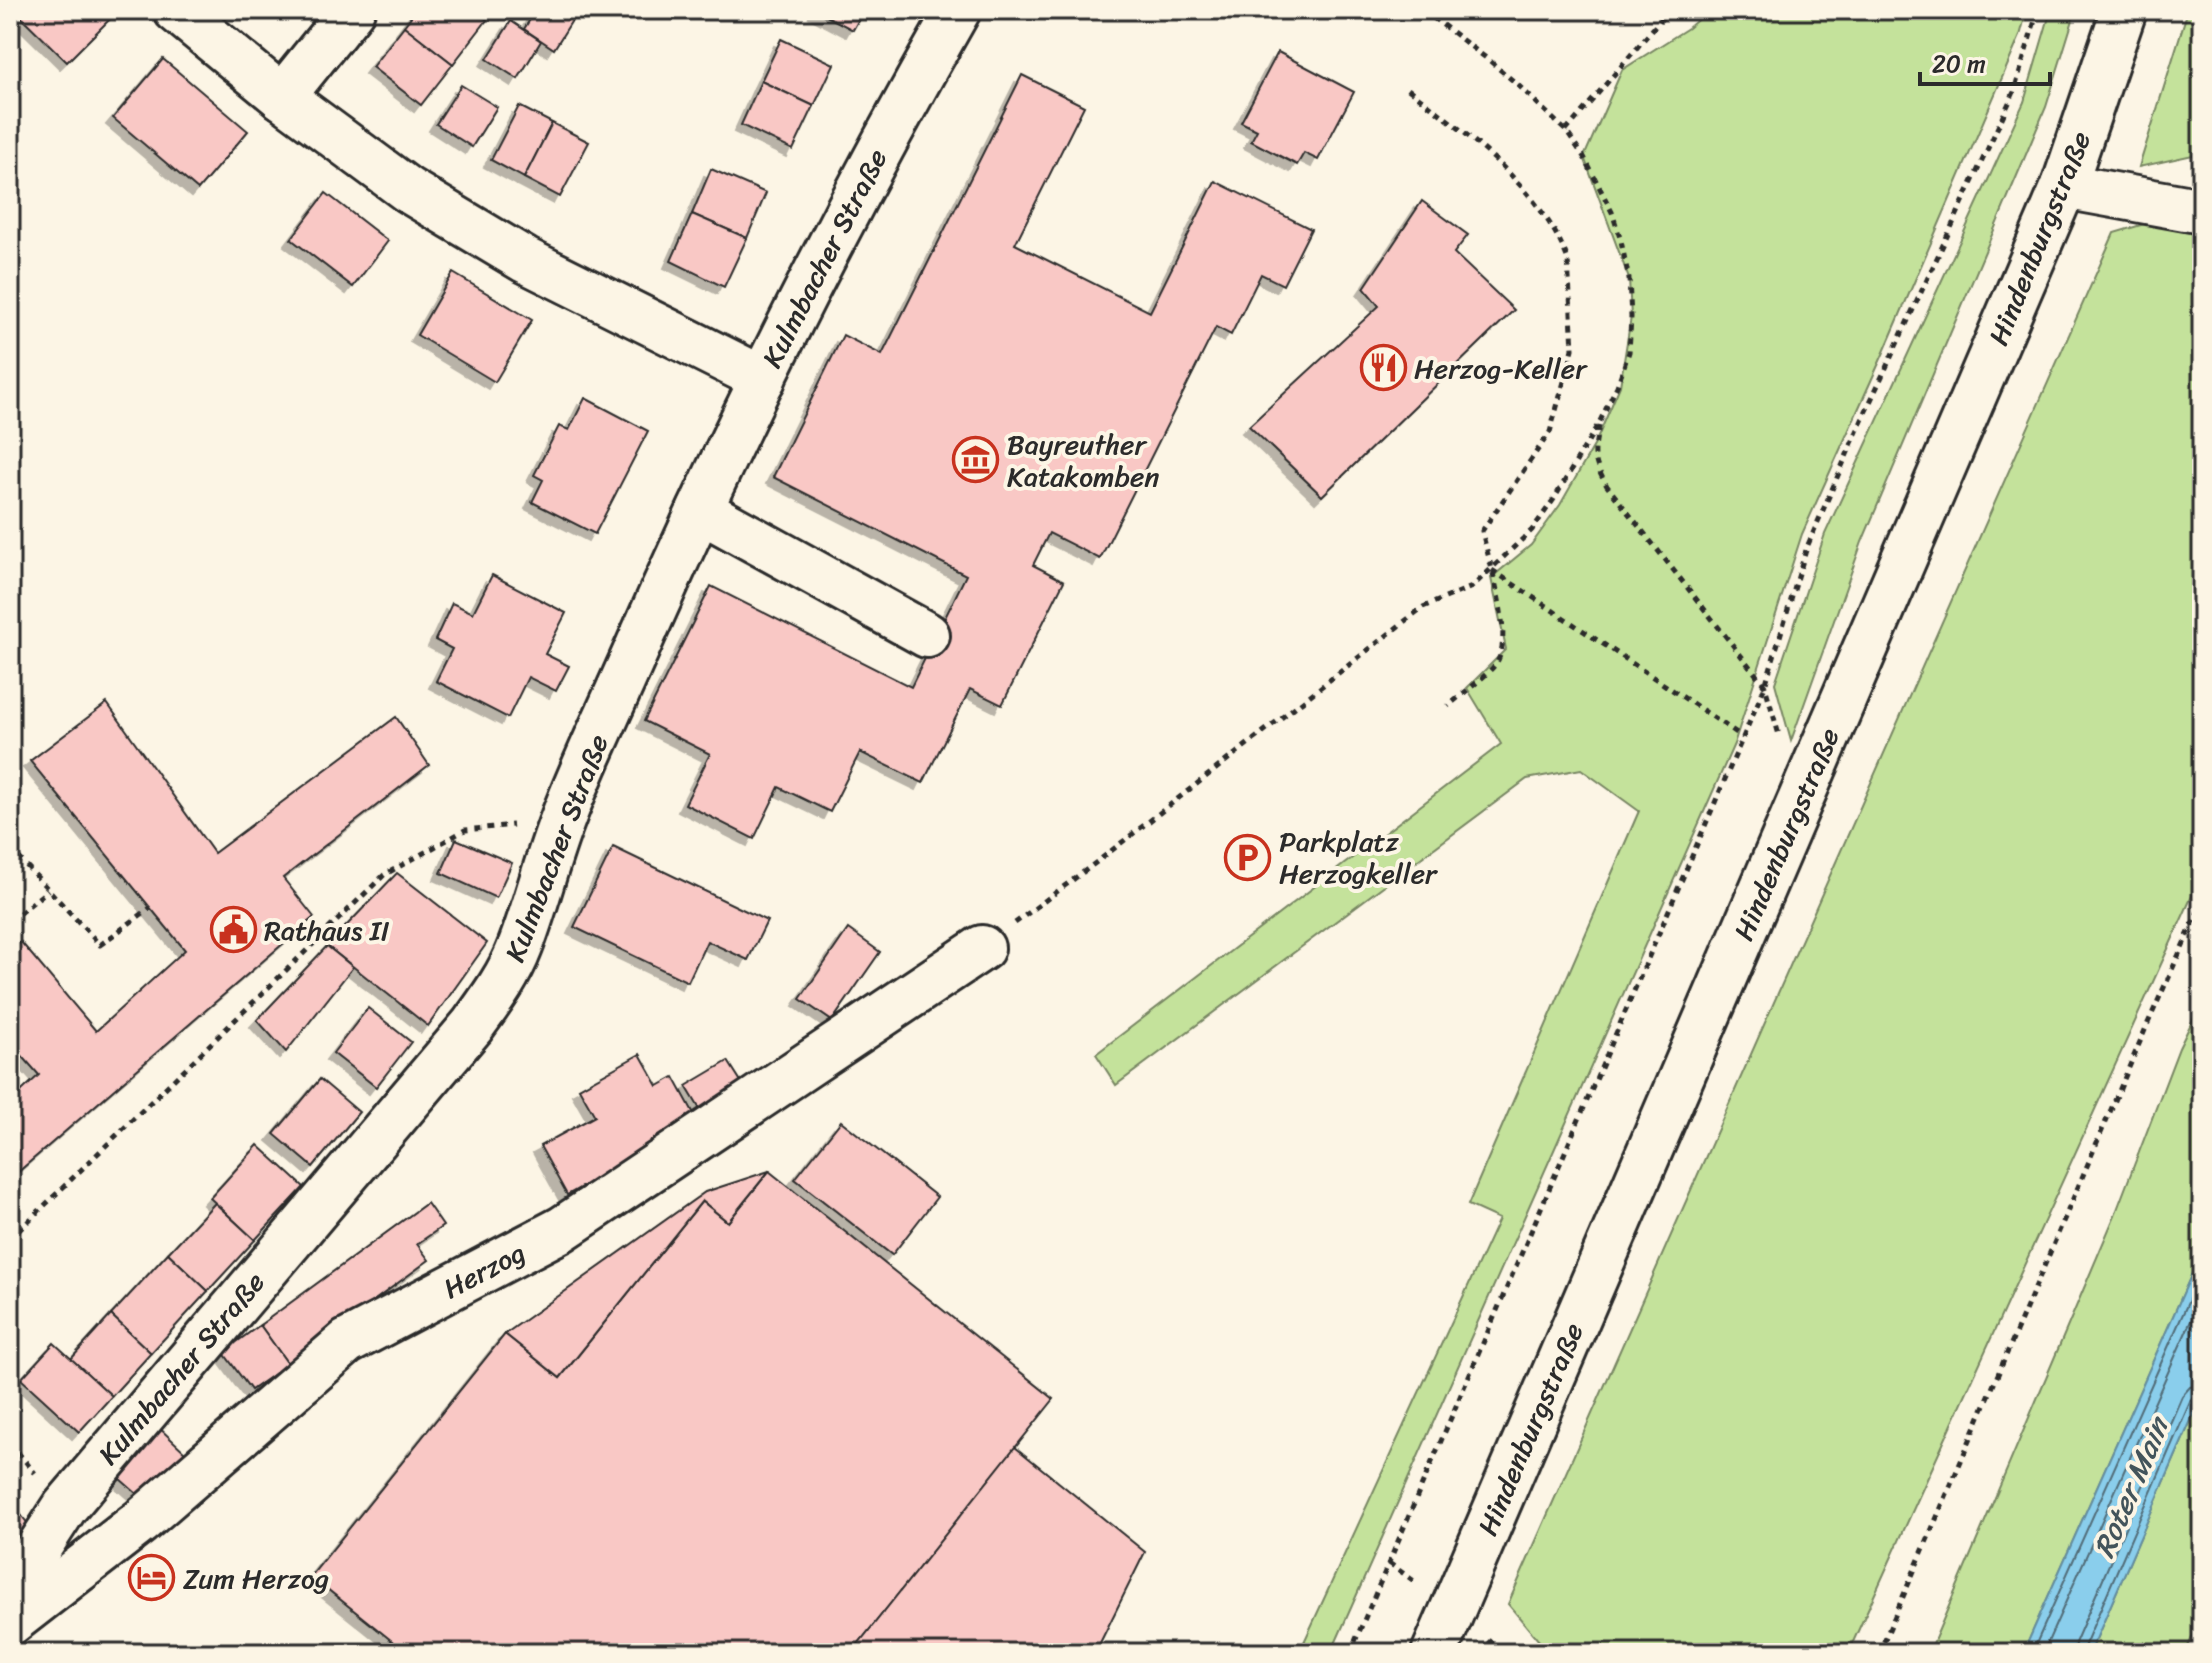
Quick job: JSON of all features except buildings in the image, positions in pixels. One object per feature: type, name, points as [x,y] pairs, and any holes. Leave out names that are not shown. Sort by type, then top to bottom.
[{"type":"street","points":[[176,10],[282,97],[408,190],[525,260],[763,379]]},
{"type":"street","points":[[282,97],[352,10]]},
{"type":"street","name":"Kulmbacher Straße","points":[[10,1592],[65,1507],[473,1025],[499,989],[519,949],[562,820],[700,510],[879,150],[958,10]]},
{"type":"street","name":"Hindenburgstraße","points":[[1434,1653],[2064,186],[2124,10]]},
{"type":"street","points":[[2064,186],[2202,211]]},
{"type":"street","points":[[700,510],[927,635]]},
{"type":"street","name":"Herzog","points":[[10,1623],[140,1522],[347,1342],[562,1229],[982,948]]},
{"type":"path","points":[[982,948],[1423,607],[1472,587],[1532,530],[1554,499],[1617,386],[1629,352],[1629,279],[1612,212],[1600,186],[1566,131],[1490,61],[1423,10]]},
{"type":"path","points":[[1566,131],[1670,10]]},
{"type":"path","points":[[1350,1653],[1765,686],[1807,547],[1865,413],[2014,92],[2038,10]]},
{"type":"path","points":[[1408,89],[1467,133],[1530,196],[1564,248],[1568,260],[1573,349],[1550,432],[1482,531],[1504,626],[1503,650],[1495,665],[1448,706]]},
{"type":"path","points":[[1600,421],[1594,449],[1595,466],[1607,486],[1765,686]]},
{"type":"path","points":[[1492,569],[1743,737]]},
{"type":"path","points":[[10,1239],[384,875],[465,830],[562,820]]},
{"type":"path","points":[[10,848],[100,945],[150,908]]},
{"type":"path","points":[[10,921],[48,890]]},
{"type":"path","points":[[1879,1653],[2202,903]]},
{"type":"green space","points":[[1709,10],[2027,10],[2020,36],[1802,534],[1734,744],[1331,1653],[1299,1653],[1499,1219],[1468,1205],[1639,811],[1581,769],[1527,779],[1116,1085],[1096,1054],[1501,744],[1467,688],[1506,649],[1491,578],[1531,545],[1560,505],[1595,444],[1620,386],[1631,317],[1629,279],[1584,157],[1622,70],[1688,28]]},
{"type":"green space","points":[[2051,10],[2076,10],[2046,107],[1862,542],[1791,741],[1775,683],[1825,534],[2024,102]]},
{"type":"green space","points":[[2188,10],[2202,10],[2202,153],[2139,167]]},
{"type":"green space","points":[[2151,222],[2202,234],[2202,874],[1848,1653],[1549,1653],[1508,1604],[2114,233]]},
{"type":"green space","points":[[2202,1001],[2202,1251],[2023,1653],[1929,1653],[2115,1215],[2179,1048]]},
{"type":"green space","points":[[2202,1395],[2202,1616],[2185,1653],[2090,1653]]},
{"type":"water","name":"Roter Main","points":[[2202,1251],[2202,1395],[2090,1653],[2023,1653]]},
{"type":"place","name":"Herzog-Keller","points":[[1383,368]]},
{"type":"place","name":"Bayreuther Katakomben","points":[[976,460]]},
{"type":"place","name":"Parkplatz Herzogkeller","points":[[1248,857]]},
{"type":"place","name":"Rathaus II","points":[[233,930]]},
{"type":"place","name":"Zum Herzog","points":[[152,1578]]}]
